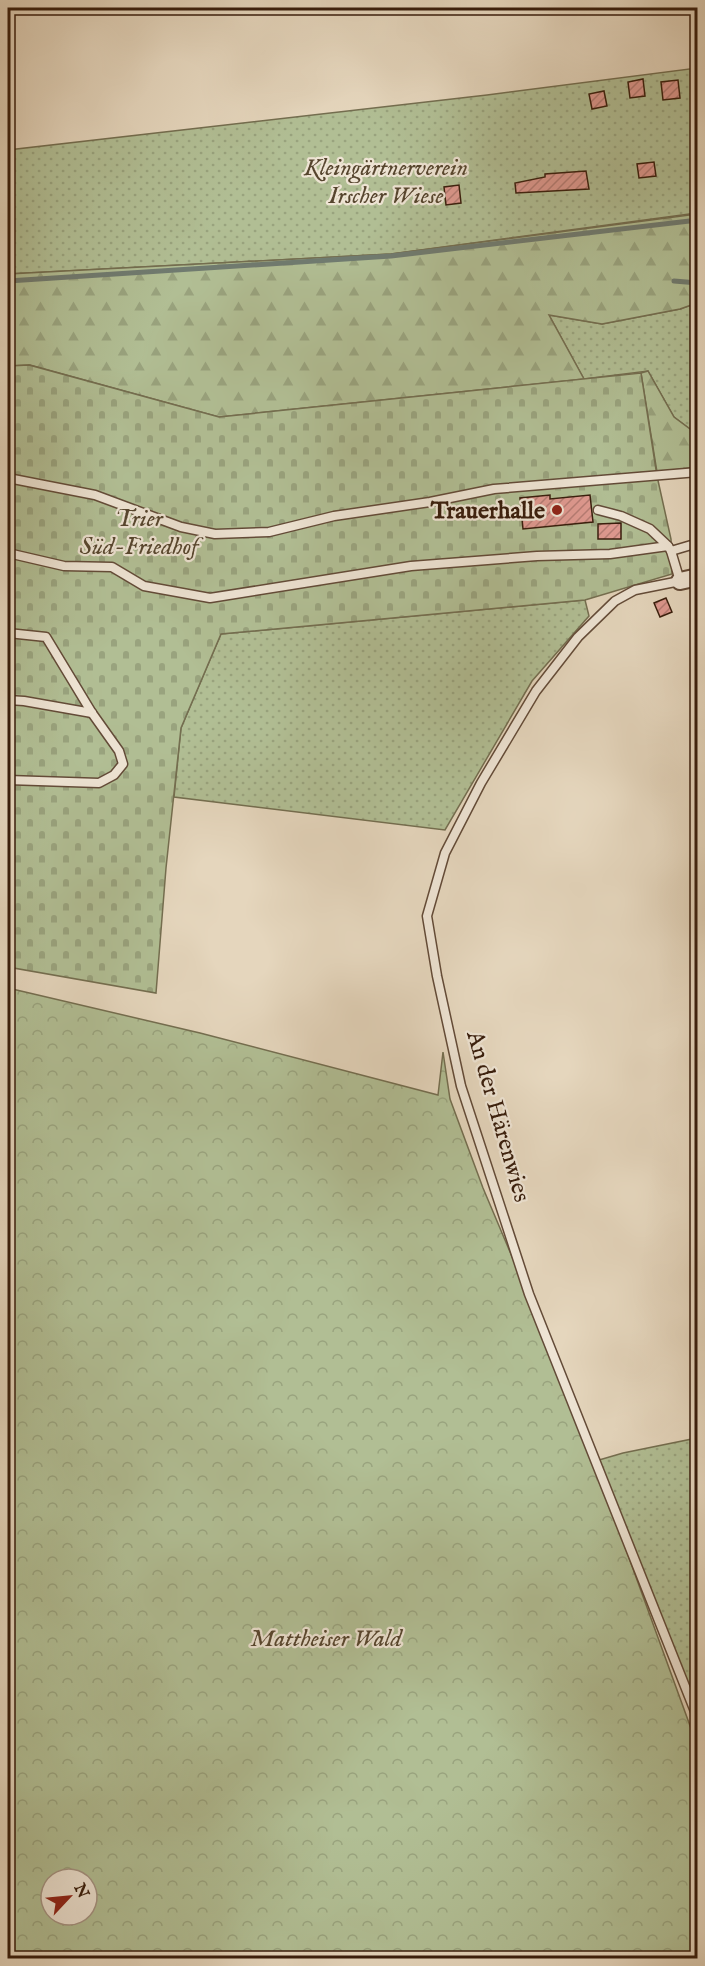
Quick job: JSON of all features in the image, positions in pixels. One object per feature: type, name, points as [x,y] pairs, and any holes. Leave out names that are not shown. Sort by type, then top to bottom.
[{"type":"street","name":"An der Härenwies","points":[[680,581],[698,577]]},
{"type":"lane","points":[[8,478],[95,495],[181,527],[215,534],[269,532],[334,516],[430,502],[494,489],[698,472]]},
{"type":"lane","points":[[598,510],[621,516],[650,529],[669,549],[680,581]]},
{"type":"lane","points":[[8,553],[64,566],[112,567],[144,586],[210,598],[411,566],[537,556],[610,554],[669,549],[698,543]]},
{"type":"lane","name":"An der Härenwies","points":[[680,581],[635,590],[615,601],[578,637],[536,690],[481,783],[445,853],[427,916],[460,1086],[529,1294],[698,1719]]},
{"type":"lane","points":[[8,633],[46,637],[92,713],[119,751],[123,764],[114,775],[99,783],[8,780]]},
{"type":"lane","points":[[8,700],[92,713]]},
{"type":"green space","name":"Kleingärtnerverein Irscher Wiese","points":[[697,68],[697,213],[391,254],[8,274],[8,150],[487,95]]},
{"type":"green space","points":[[697,214],[697,303],[680,309],[602,324],[549,315],[584,379],[219,417],[30,365],[8,366],[8,274],[391,254]]},
{"type":"green space","points":[[697,303],[697,431],[694,432],[674,417],[648,371],[584,379],[549,315],[602,324],[680,309]]},
{"type":"green space","name":"Trier Süd-Friedhof","points":[[29,365],[219,417],[641,373],[657,476],[671,539],[672,574],[585,600],[221,634],[181,728],[156,993],[8,967],[8,366]]},
{"type":"green space","points":[[648,371],[674,417],[694,432],[697,431],[697,467],[657,472],[641,373]]},
{"type":"green space","points":[[585,600],[589,616],[532,681],[445,830],[174,797],[181,728],[221,634]]},
{"type":"green space","name":"Mattheiser Wald","points":[[8,988],[200,1033],[438,1095],[443,1052],[450,1099],[483,1188],[538,1318],[608,1500],[697,1745],[697,1958],[8,1958]]},
{"type":"green space","points":[[697,1438],[697,1724],[599,1460]]},
{"type":"building","points":[[643,79],[645,96],[630,98],[628,82]]},
{"type":"building","points":[[678,80],[680,98],[663,100],[661,82]]},
{"type":"building","points":[[604,91],[607,106],[592,109],[589,94]]},
{"type":"building","points":[[654,162],[656,176],[639,178],[637,164]]},
{"type":"building","points":[[586,171],[589,189],[516,193],[515,183],[545,177],[545,174]]},
{"type":"building","points":[[459,185],[461,203],[446,205],[444,187]]},
{"type":"building","name":"Trauerhalle","points":[[550,495],[550,499],[590,495],[593,522],[523,529],[520,498]]},
{"type":"building","points":[[621,523],[621,539],[598,539],[598,524]]},
{"type":"building","points":[[666,598],[672,612],[660,617],[654,603]]},
{"type":"waterway","points":[[8,281],[391,256],[698,220]]},
{"type":"waterway","points":[[674,281],[698,283]]},
{"type":"place","name":"Trauerhalle","points":[[557,510]]}]
